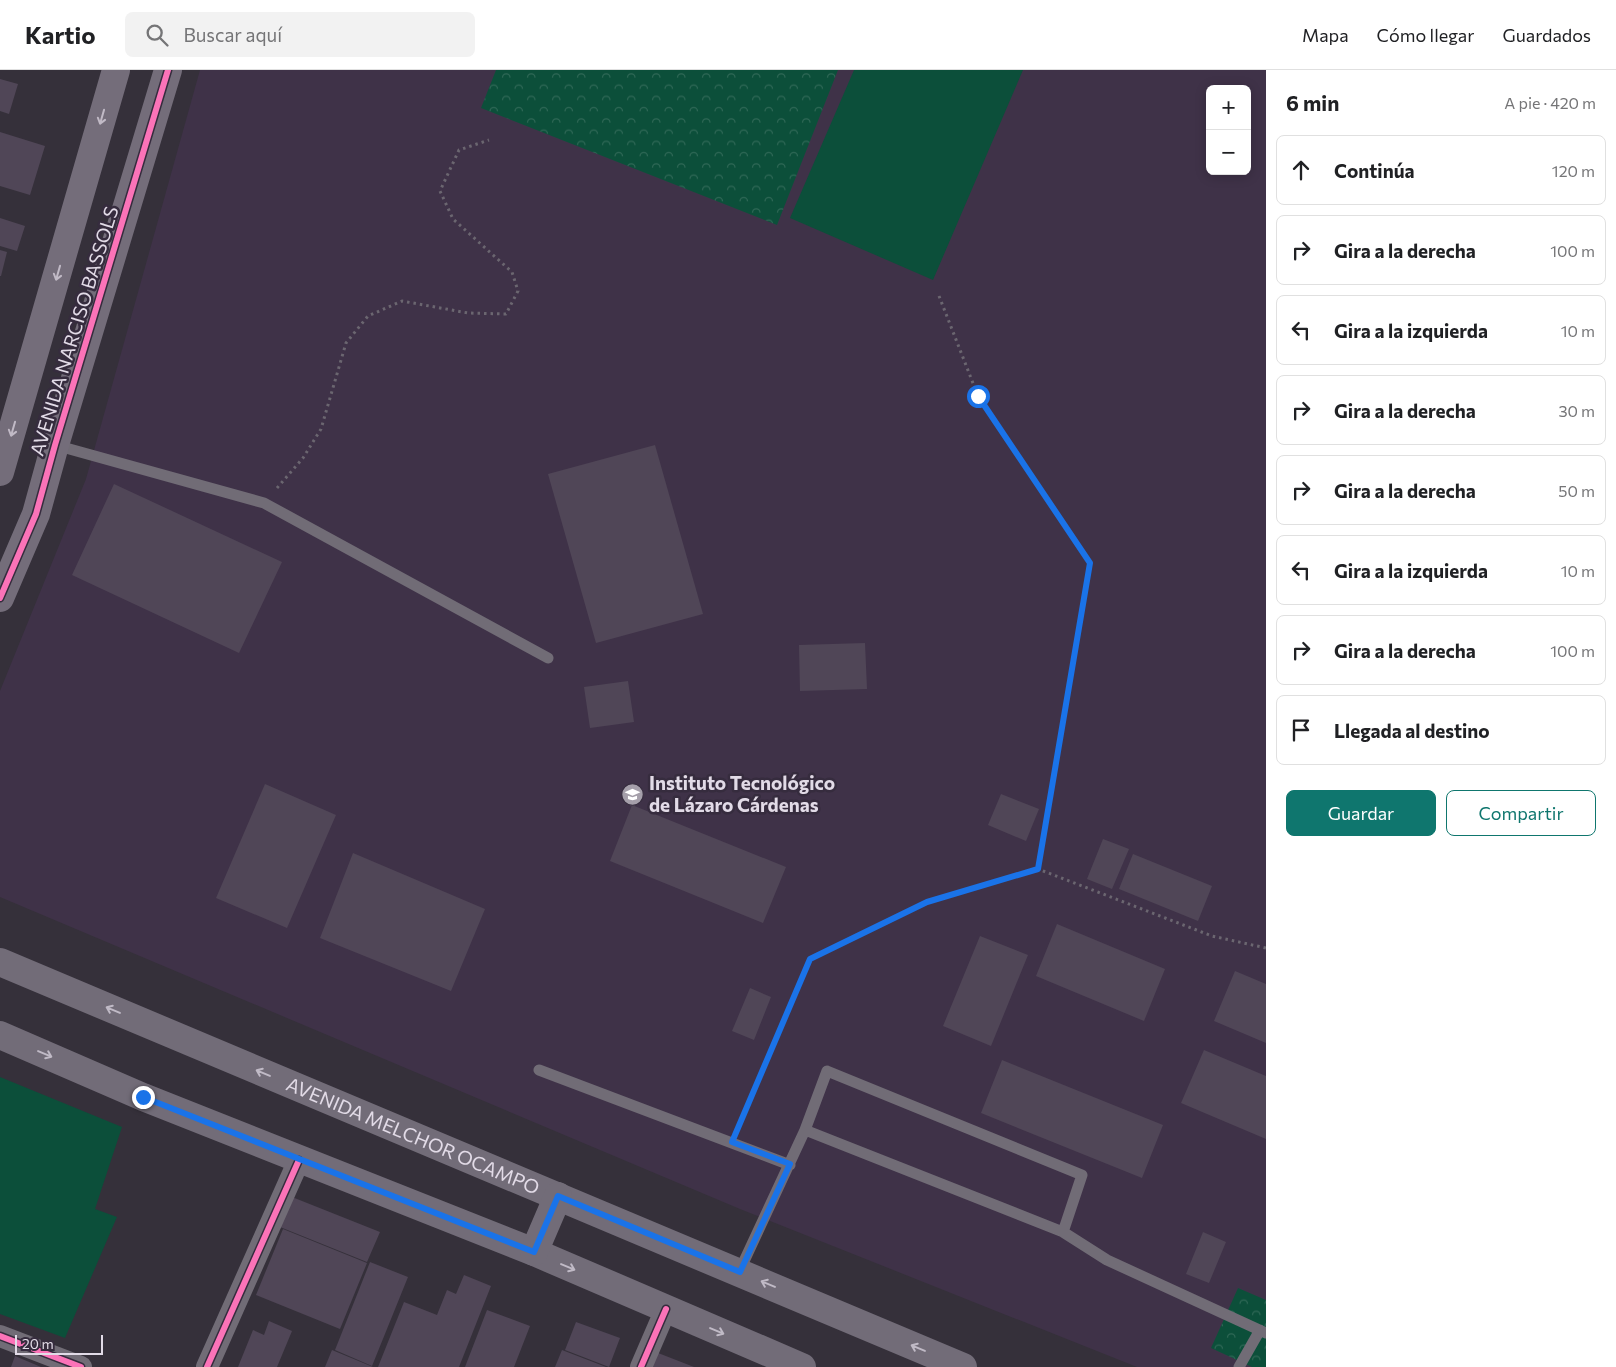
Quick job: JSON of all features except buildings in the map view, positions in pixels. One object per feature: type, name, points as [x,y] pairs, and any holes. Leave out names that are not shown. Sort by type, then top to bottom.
[{"type":"main road","name":"AVENIDA MELCHOR OCAMPO","points":[[0,962],[963,1367]]},
{"type":"main road","points":[[0,1035],[143,1097],[534,1252],[802,1367]]},
{"type":"main road","points":[[534,1252],[558,1196]]},
{"type":"street","name":"AVENIDA NARCISO BASSOLS","points":[[1,466],[116,70]]},
{"type":"street","name":"AVENIDA NARCISO BASSOLS","points":[[0,598],[36,514],[168,70]]},
{"type":"street","points":[[207,1367],[299,1160]]},
{"type":"street","points":[[641,1367],[666,1309]]},
{"type":"street","points":[[0,1336],[81,1367]]},
{"type":"lane","points":[[55,445],[264,503],[548,658]]},
{"type":"lane","points":[[539,1070],[790,1164]]},
{"type":"lane","points":[[740,1272],[805,1130],[827,1070],[1082,1175],[1063,1232]]},
{"type":"lane","points":[[805,1130],[1063,1232],[1108,1260],[1263,1332],[1239,1367]]},
{"type":"path","points":[[264,503],[303,458],[322,429],[346,343],[368,316],[402,300],[468,313],[506,314],[518,291],[512,272],[453,219],[440,191],[458,150],[489,140]]},
{"type":"path","points":[[939,296],[978,396],[1090,563],[1038,869]]},
{"type":"path","points":[[732,1142],[810,959],[927,902],[1038,869],[1212,936],[1266,948]]},
{"type":"shaded area","name":"Instituto Tecnológico de Lázaro Cárdenas","points":[[200,70],[1266,70],[1266,1367],[1137,1367],[740,1209],[0,897],[0,691],[86,479]]},
{"type":"green space","points":[[496,70],[838,70],[777,225],[481,108]]},
{"type":"green space","points":[[854,70],[1023,70],[933,280],[790,218]]},
{"type":"green space","points":[[0,1077],[122,1127],[95,1209],[117,1217],[65,1338],[0,1314]]},
{"type":"green space","points":[[1238,1288],[1266,1300],[1266,1367],[1252,1367],[1211,1348]]},
{"type":"cycle path","points":[[0,598],[36,514],[168,70]]},
{"type":"cycle path","points":[[207,1367],[299,1160]]},
{"type":"cycle path","points":[[641,1367],[666,1309]]},
{"type":"cycle path","points":[[0,1336],[81,1367]]},
{"type":"place","name":"Instituto Tecnológico de Lázaro Cárdenas","points":[[633,794]]},
{"type":"route","points":[[143,1097],[534,1252],[558,1196],[740,1272],[790,1164],[732,1142],[810,959],[927,902],[1038,869],[1090,563],[978,396]]}]
